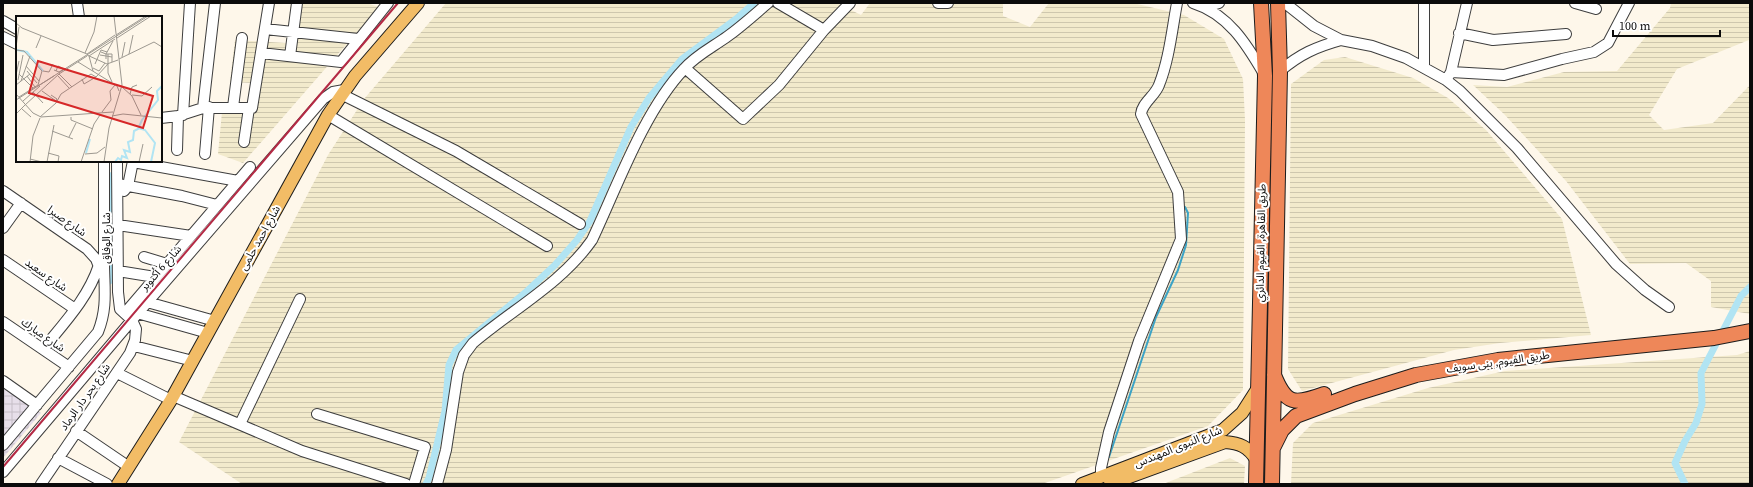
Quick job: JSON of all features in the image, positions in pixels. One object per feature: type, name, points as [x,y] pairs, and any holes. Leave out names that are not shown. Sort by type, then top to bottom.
[{"type":"highway","name":"طريق القاهرة, الفيوم الدائري","points":[[1256,484],[1265,76],[1261,3]]},
{"type":"highway","name":"طريق القاهرة, الفيوم الدائري","points":[[1272,484],[1278,256],[1280,71],[1278,3]]},
{"type":"highway","points":[[1260,256],[1278,256]]},
{"type":"highway","name":"طريق الفيوم, بنى سويف","points":[[1274,375],[1286,398],[1297,402],[1413,367],[1474,354],[1555,344],[1653,335],[1714,330],[1748,331]]},
{"type":"highway","name":"طريق الفيوم, بنى سويف","points":[[1273,448],[1282,430],[1296,416],[1355,394],[1416,375],[1498,360],[1714,338],[1748,331]]},
{"type":"main road","name":"شارع احمد حلمى","points":[[118,484],[172,398],[328,115],[343,92],[418,3]]},
{"type":"main road","name":"شارع النبوى المهندس","points":[[1104,482],[1223,430],[1242,413],[1258,388]]},
{"type":"main road","name":"شارع النبوى المهندس","points":[[1082,484],[1104,482],[1225,442],[1241,444],[1247,447],[1256,460]]},
{"type":"street","points":[[77,3],[79,16]]},
{"type":"street","points":[[177,150],[190,3]]},
{"type":"street","points":[[205,154],[206,108],[215,3]]},
{"type":"street","points":[[244,142],[249,108],[252,108],[269,3]]},
{"type":"street","points":[[290,56],[297,3]]},
{"type":"street","points":[[261,53],[341,62],[388,3],[386,3]]},
{"type":"street","points":[[437,484],[446,450],[454,389],[464,355],[473,343],[553,280],[584,252],[592,240],[630,157],[666,90],[684,68],[700,55],[734,33],[768,3]]},
{"type":"street","points":[[778,3],[824,30]]},
{"type":"street","points":[[684,68],[742,119],[779,85],[824,30],[850,3]]},
{"type":"street","points":[[938,3],[948,3]]},
{"type":"street","points":[[1104,482],[1101,468],[1109,432],[1137,347],[1181,238],[1180,203],[1178,192],[1141,114],[1142,109],[1158,87],[1166,60],[1177,3]]},
{"type":"street","points":[[1193,3],[1206,7],[1230,25],[1250,49],[1265,76]]},
{"type":"street","points":[[1206,7],[1219,3]]},
{"type":"street","points":[[1285,3],[1314,26],[1341,40],[1372,46],[1406,58],[1448,76],[1504,75],[1594,52],[1608,43],[1629,3]]},
{"type":"street","points":[[1424,3],[1424,67]]},
{"type":"street","points":[[1448,76],[1466,3]]},
{"type":"street","points":[[1575,3],[1596,9]]},
{"type":"street","points":[[3,21],[16,28]]},
{"type":"street","points":[[265,29],[358,39]]},
{"type":"street","points":[[1459,33],[1493,40],[1551,34],[1566,34]]},
{"type":"street","points":[[3,37],[16,44]]},
{"type":"street","points":[[233,107],[242,38]]},
{"type":"street","points":[[1280,71],[1296,57],[1311,50],[1341,40]]},
{"type":"street","points":[[1448,76],[1460,91],[1517,148],[1616,264],[1645,290],[1669,307]]},
{"type":"street","name":"شارع 6 أكتوبر","points":[[131,315],[147,302],[323,99],[333,92],[343,92]]},
{"type":"street","points":[[343,92],[456,151],[580,224]]},
{"type":"street","points":[[162,118],[180,116],[206,108],[249,108]]},
{"type":"street","points":[[328,115],[547,246]]},
{"type":"street","name":"شارع الوفاق","points":[[3,445],[98,332],[105,313],[104,162]]},
{"type":"street","points":[[117,162],[123,185]]},
{"type":"street","points":[[123,185],[133,162],[238,181]]},
{"type":"street","name":"شارع 6 أكتوبر","points":[[3,472],[131,315],[155,277],[250,167]]},
{"type":"street","points":[[123,185],[182,196],[217,205]]},
{"type":"street","name":"شارع الوفاق","points":[[123,185],[118,200],[118,292],[119,306],[131,315]]},
{"type":"street","name":"شارع صبرا","points":[[3,191],[87,249],[99,265],[104,282]]},
{"type":"street","points":[[3,228],[21,203]]},
{"type":"street","points":[[118,225],[190,236]]},
{"type":"street","points":[[144,256],[167,264]]},
{"type":"street","name":"شارع سعيد","points":[[3,260],[75,310]]},
{"type":"street","points":[[43,349],[75,310],[91,286],[99,265]]},
{"type":"street","points":[[118,271],[155,277]]},
{"type":"street","points":[[104,293],[118,292]]},
{"type":"street","points":[[240,424],[300,299]]},
{"type":"street","points":[[147,302],[215,321]]},
{"type":"street","points":[[131,315],[208,333]]},
{"type":"street","name":"شارع بحر دار الرماد","points":[[44,483],[76,430],[134,346],[136,328],[131,315]]},
{"type":"street","name":"شارع مبارك","points":[[3,322],[69,367]]},
{"type":"street","points":[[134,346],[193,361]]},
{"type":"street","points":[[117,372],[172,398],[240,424],[302,451],[406,484]]},
{"type":"street","points":[[3,381],[37,405]]},
{"type":"street","points":[[317,414],[425,447],[414,484]]},
{"type":"street","points":[[76,430],[129,466]]},
{"type":"street","points":[[58,458],[107,484]]},
{"type":"shaded area","points":[[291,3],[366,3],[379,7],[243,163],[218,154],[222,112],[249,115],[254,83],[230,82],[235,40],[286,43]]},
{"type":"shaded area","points":[[446,3],[837,3],[861,15],[870,3],[1003,3],[1003,16],[1030,27],[1049,3],[1133,3],[1184,15],[1224,39],[1243,79],[1245,120],[1243,390],[1208,426],[1042,484],[242,484],[179,442],[328,155],[364,99]]},
{"type":"shaded area","points":[[1671,3],[1750,3],[1750,44],[1749,40],[1677,69],[1649,115],[1664,130],[1713,123],[1750,85],[1750,314],[1711,307],[1711,281],[1686,263],[1630,264],[1566,181],[1504,114],[1473,85],[1507,87],[1564,72],[1617,71],[1670,8]]},
{"type":"shaded area","points":[[1345,57],[1413,78],[1448,98],[1486,130],[1562,219],[1591,335],[1500,343],[1454,350],[1302,391],[1288,369],[1291,84],[1324,60]]},
{"type":"shaded area","points":[[1750,351],[1750,484],[1291,484],[1293,443],[1313,423],[1428,388],[1505,371],[1737,355]]},
{"type":"shaded area","points":[[3,388],[41,413],[3,458]]},
{"type":"shaded area","points":[[1230,458],[1245,466],[1244,484],[1163,484]]},
{"type":"waterway","points":[[426,484],[429,478],[445,411],[449,365],[456,350],[525,293],[555,265],[577,240],[590,221],[631,127],[649,98],[682,59],[736,19],[754,3]]},
{"type":"waterway","points":[[109,281],[113,175]]},
{"type":"waterway","points":[[1109,457],[1156,317],[1178,270],[1186,245],[1188,213],[1185,207]]},
{"type":"waterway","points":[[1685,484],[1675,463],[1685,441],[1696,423],[1702,404],[1701,373],[1741,296],[1750,287]]},
{"type":"railway","points":[[3,467],[398,3]]}]
